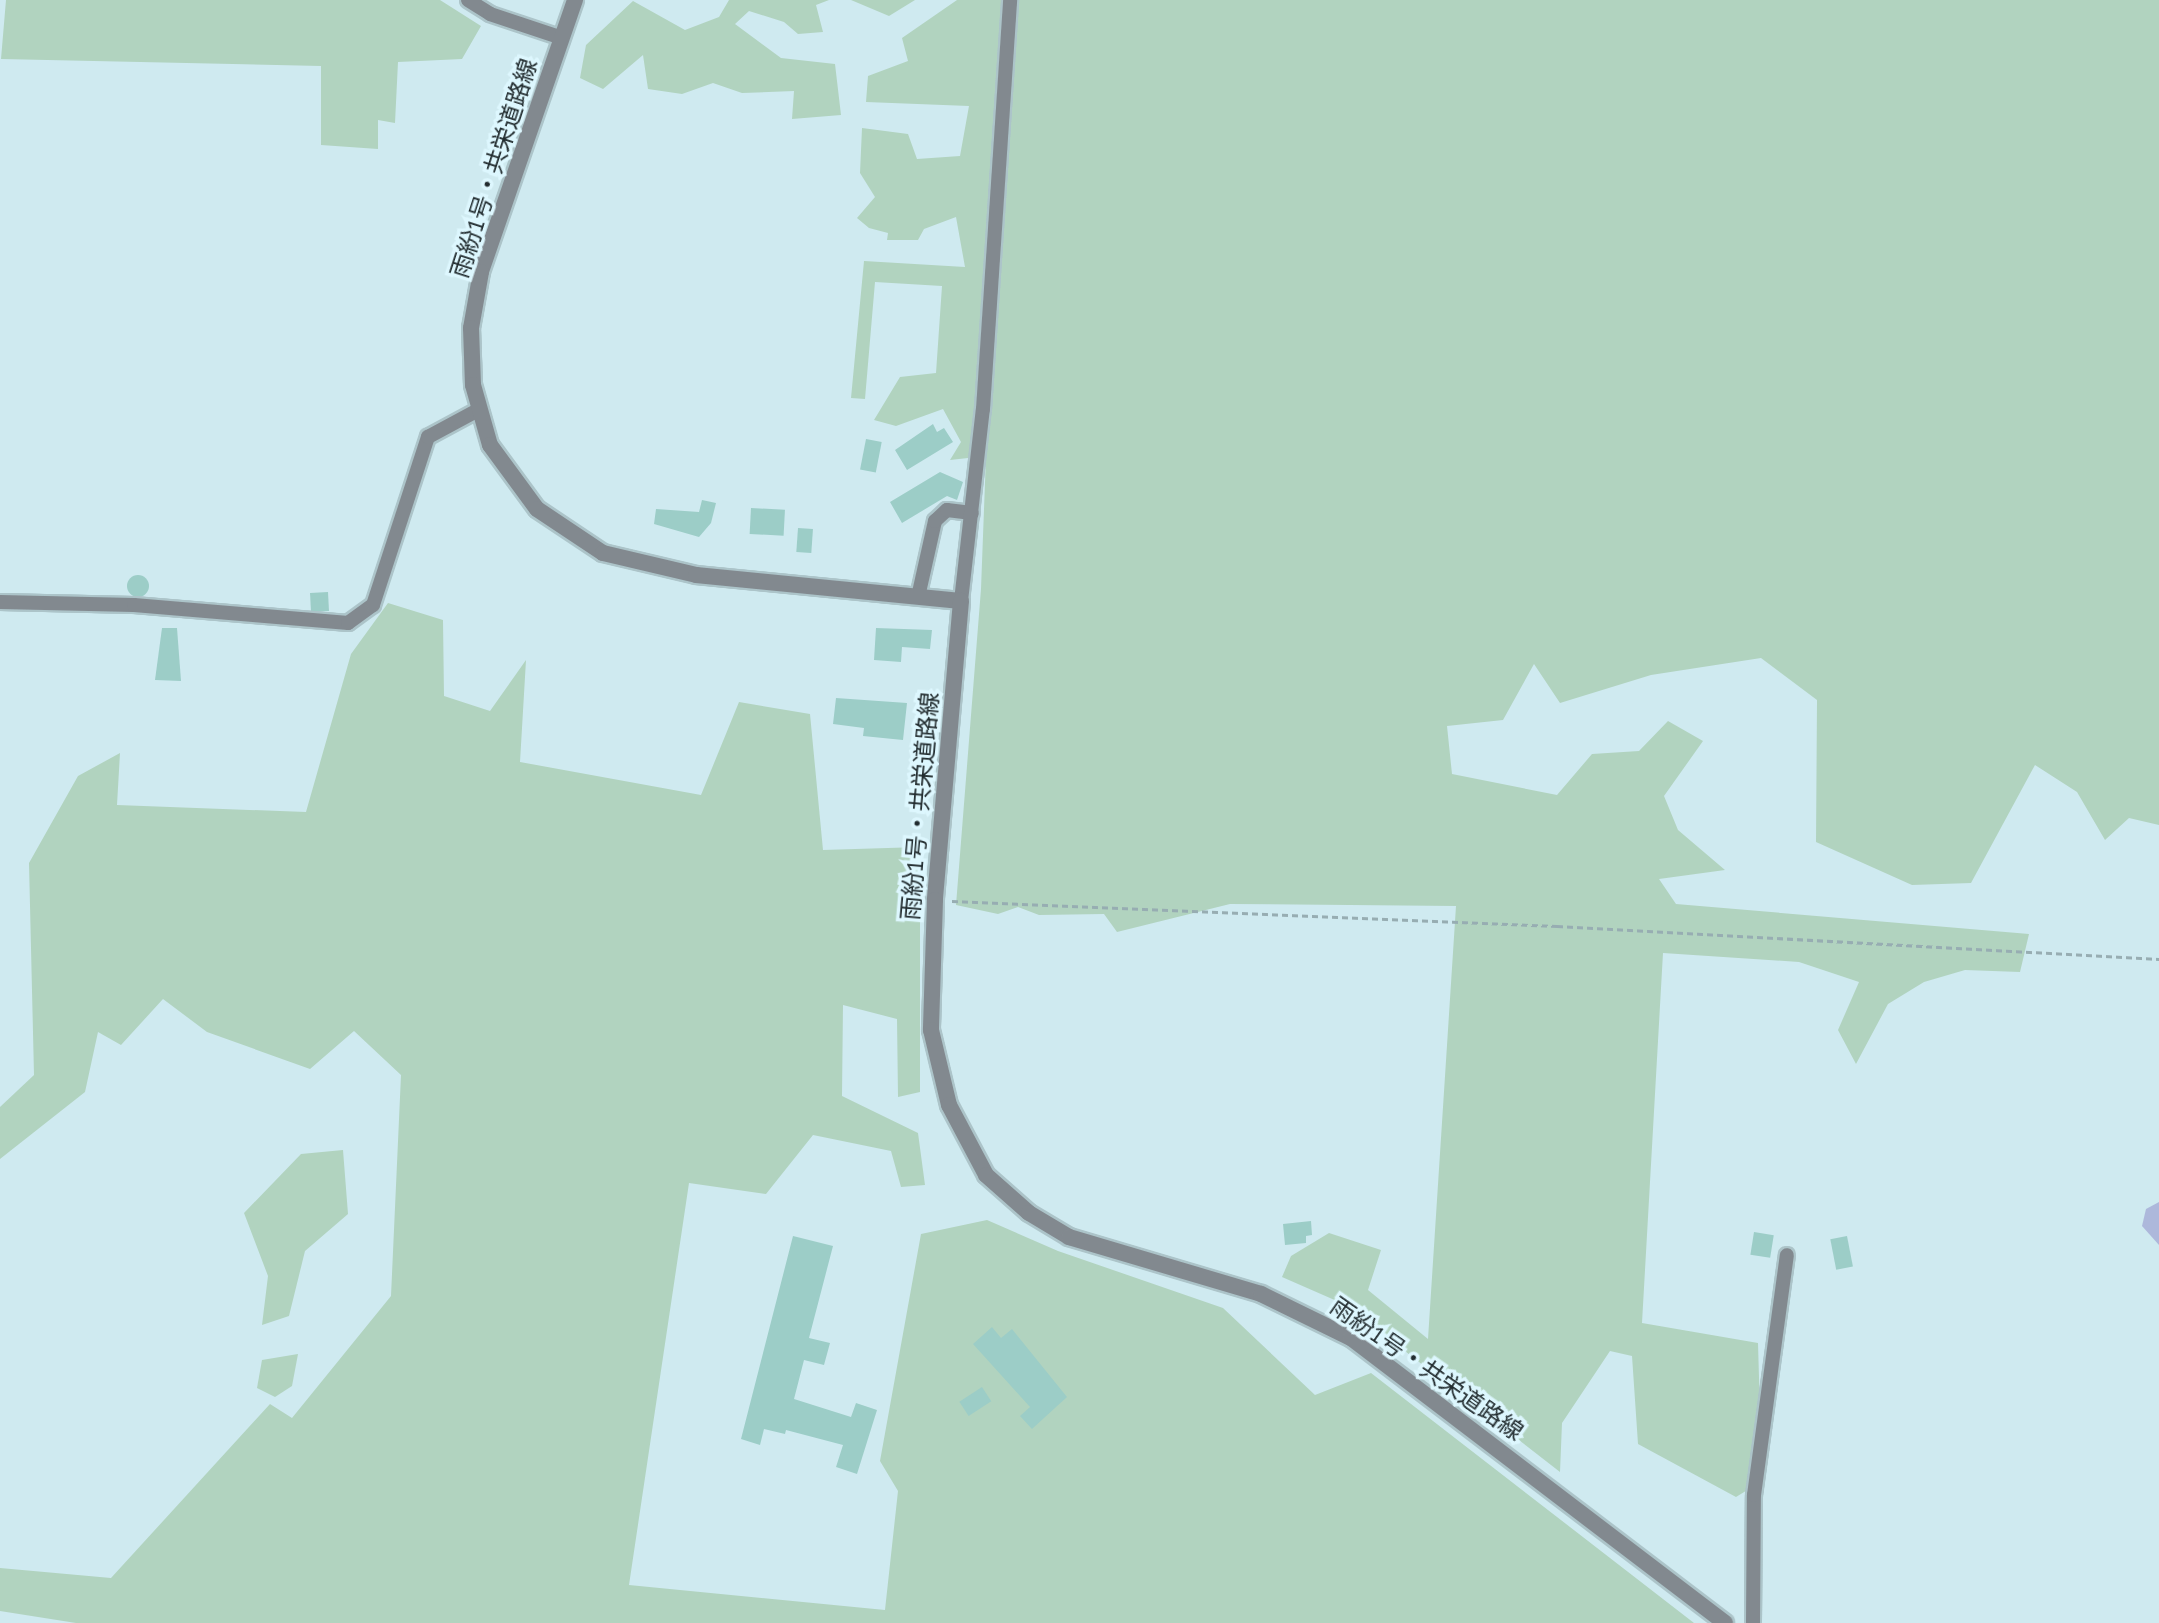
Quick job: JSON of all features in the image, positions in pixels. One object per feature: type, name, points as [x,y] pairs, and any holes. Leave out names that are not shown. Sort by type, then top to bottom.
[{"type":"street","name":"雨紛1号・共栄道路線","points":[[468,0],[490,14],[562,38],[481,272],[471,328],[473,385],[490,445],[515,485],[537,509],[603,553],[696,575],[961,601],[935,900],[931,1030],[949,1105],[966,1142],[1005,1193],[1069,1237],[1261,1294],[1351,1338],[1725,1623]]},
{"type":"street","points":[[562,38],[575,0]]},
{"type":"street","points":[[961,601],[972,513],[1010,0]]},
{"type":"street","points":[[0,602],[134,605],[348,623],[373,605],[428,437],[480,409]]},
{"type":"street","points":[[918,597],[935,521],[947,510],[972,513]]},
{"type":"street","points":[[1753,1623],[1754,1495],[1787,1255]]},
{"type":"path","points":[[935,900],[1541,925],[2159,959]]},
{"type":"green space","points":[[6,0],[440,0],[481,26],[462,59],[398,62],[395,123],[378,120],[378,149],[321,145],[321,66],[1,59]]},
{"type":"green space","points":[[729,0],[829,0],[816,5],[823,32],[798,34],[784,22],[749,11],[735,24],[781,58],[835,64],[841,115],[792,119],[794,91],[742,93],[713,83],[682,94],[648,89],[643,55],[603,89],[580,78],[586,45],[633,1],[685,30],[719,17]]},
{"type":"green space","points":[[851,0],[915,0],[889,16]]},
{"type":"green space","points":[[957,0],[2159,0],[2159,825],[2129,818],[2105,840],[2077,792],[2035,765],[1971,883],[1912,885],[1816,842],[1817,700],[1761,658],[1651,675],[1560,703],[1534,664],[1503,720],[1447,726],[1452,774],[1557,795],[1592,754],[1639,751],[1668,721],[1703,741],[1664,796],[1678,830],[1725,870],[1659,879],[1676,904],[2029,934],[2020,972],[1965,970],[1924,982],[1888,1004],[1856,1064],[1838,1030],[1859,982],[1799,962],[1663,953],[1642,1323],[1758,1343],[1762,1481],[1736,1497],[1638,1444],[1632,1356],[1610,1351],[1562,1423],[1560,1472],[1346,1305],[1282,1277],[1291,1256],[1329,1233],[1381,1250],[1368,1290],[1428,1339],[1456,906],[1230,904],[1117,932],[1104,914],[1039,915],[1018,907],[998,914],[956,905],[981,589],[986,456],[950,460],[961,442],[943,409],[896,426],[874,420],[900,377],[936,373],[942,286],[875,282],[865,399],[851,398],[864,261],[965,267],[956,217],[924,229],[918,240],[887,240],[888,233],[869,228],[857,218],[875,197],[860,173],[862,128],[908,134],[917,159],[960,156],[969,106],[866,102],[868,76],[908,61],[902,38]]},
{"type":"green space","points":[[388,603],[443,620],[444,696],[490,711],[526,660],[520,762],[701,795],[739,702],[810,714],[823,850],[920,847],[920,1092],[898,1097],[897,1019],[843,1005],[842,1096],[918,1133],[925,1185],[901,1187],[891,1151],[813,1135],[766,1194],[689,1183],[629,1585],[885,1610],[898,1491],[880,1461],[921,1234],[987,1220],[1058,1251],[1223,1308],[1315,1395],[1371,1373],[1694,1623],[76,1623],[0,1611],[0,1568],[111,1578],[270,1404],[292,1418],[391,1296],[401,1075],[354,1031],[310,1069],[207,1032],[163,999],[121,1045],[98,1032],[85,1092],[0,1159],[0,1107],[34,1075],[29,863],[78,776],[120,753],[117,805],[306,812],[351,654]]},
{"type":"green space","points":[[343,1150],[348,1214],[305,1251],[289,1316],[262,1325],[268,1276],[244,1213],[301,1154]]},
{"type":"green space","points":[[298,1354],[292,1386],[275,1397],[257,1388],[262,1360]]},
{"type":"water","points":[[2159,1202],[2159,1245],[2142,1226],[2146,1209]]},
{"type":"building","points":[[933,424],[937,432],[944,428],[953,442],[907,470],[895,450]]},
{"type":"building","points":[[866,439],[882,442],[876,472],[860,469]]},
{"type":"building","points":[[940,472],[963,482],[957,500],[947,496],[902,523],[890,502]]},
{"type":"building","points":[[702,500],[716,503],[711,523],[699,537],[654,524],[656,509],[699,512]]},
{"type":"building","points":[[751,508],[785,510],[784,536],[750,534]]},
{"type":"building","points":[[798,528],[813,529],[811,553],[796,552]]},
{"type":"building","points":[[134,575],[142,575],[149,586],[142,597],[134,597],[127,590],[127,582]]},
{"type":"building","points":[[328,592],[329,611],[311,612],[310,593]]},
{"type":"building","points":[[162,628],[177,628],[181,681],[155,680]]},
{"type":"building","points":[[876,628],[932,630],[930,649],[902,647],[901,662],[874,660]]},
{"type":"building","points":[[836,698],[907,703],[903,740],[863,736],[864,728],[833,724]]},
{"type":"building","points":[[1311,1221],[1312,1235],[1306,1236],[1306,1243],[1285,1245],[1283,1224]]},
{"type":"building","points":[[1754,1232],[1774,1235],[1770,1258],[1750,1255]]},
{"type":"building","points":[[793,1236],[833,1246],[809,1338],[830,1343],[824,1365],[804,1360],[794,1399],[851,1417],[856,1403],[877,1410],[857,1474],[836,1467],[843,1445],[786,1430],[785,1434],[764,1429],[760,1445],[741,1439]]},
{"type":"building","points":[[1847,1236],[1853,1266],[1836,1270],[1830,1239]]},
{"type":"building","points":[[992,1327],[1001,1338],[1012,1329],[1067,1397],[1032,1429],[1020,1416],[1030,1407],[973,1344]]},
{"type":"building","points":[[982,1387],[991,1401],[969,1416],[959,1402]]}]
